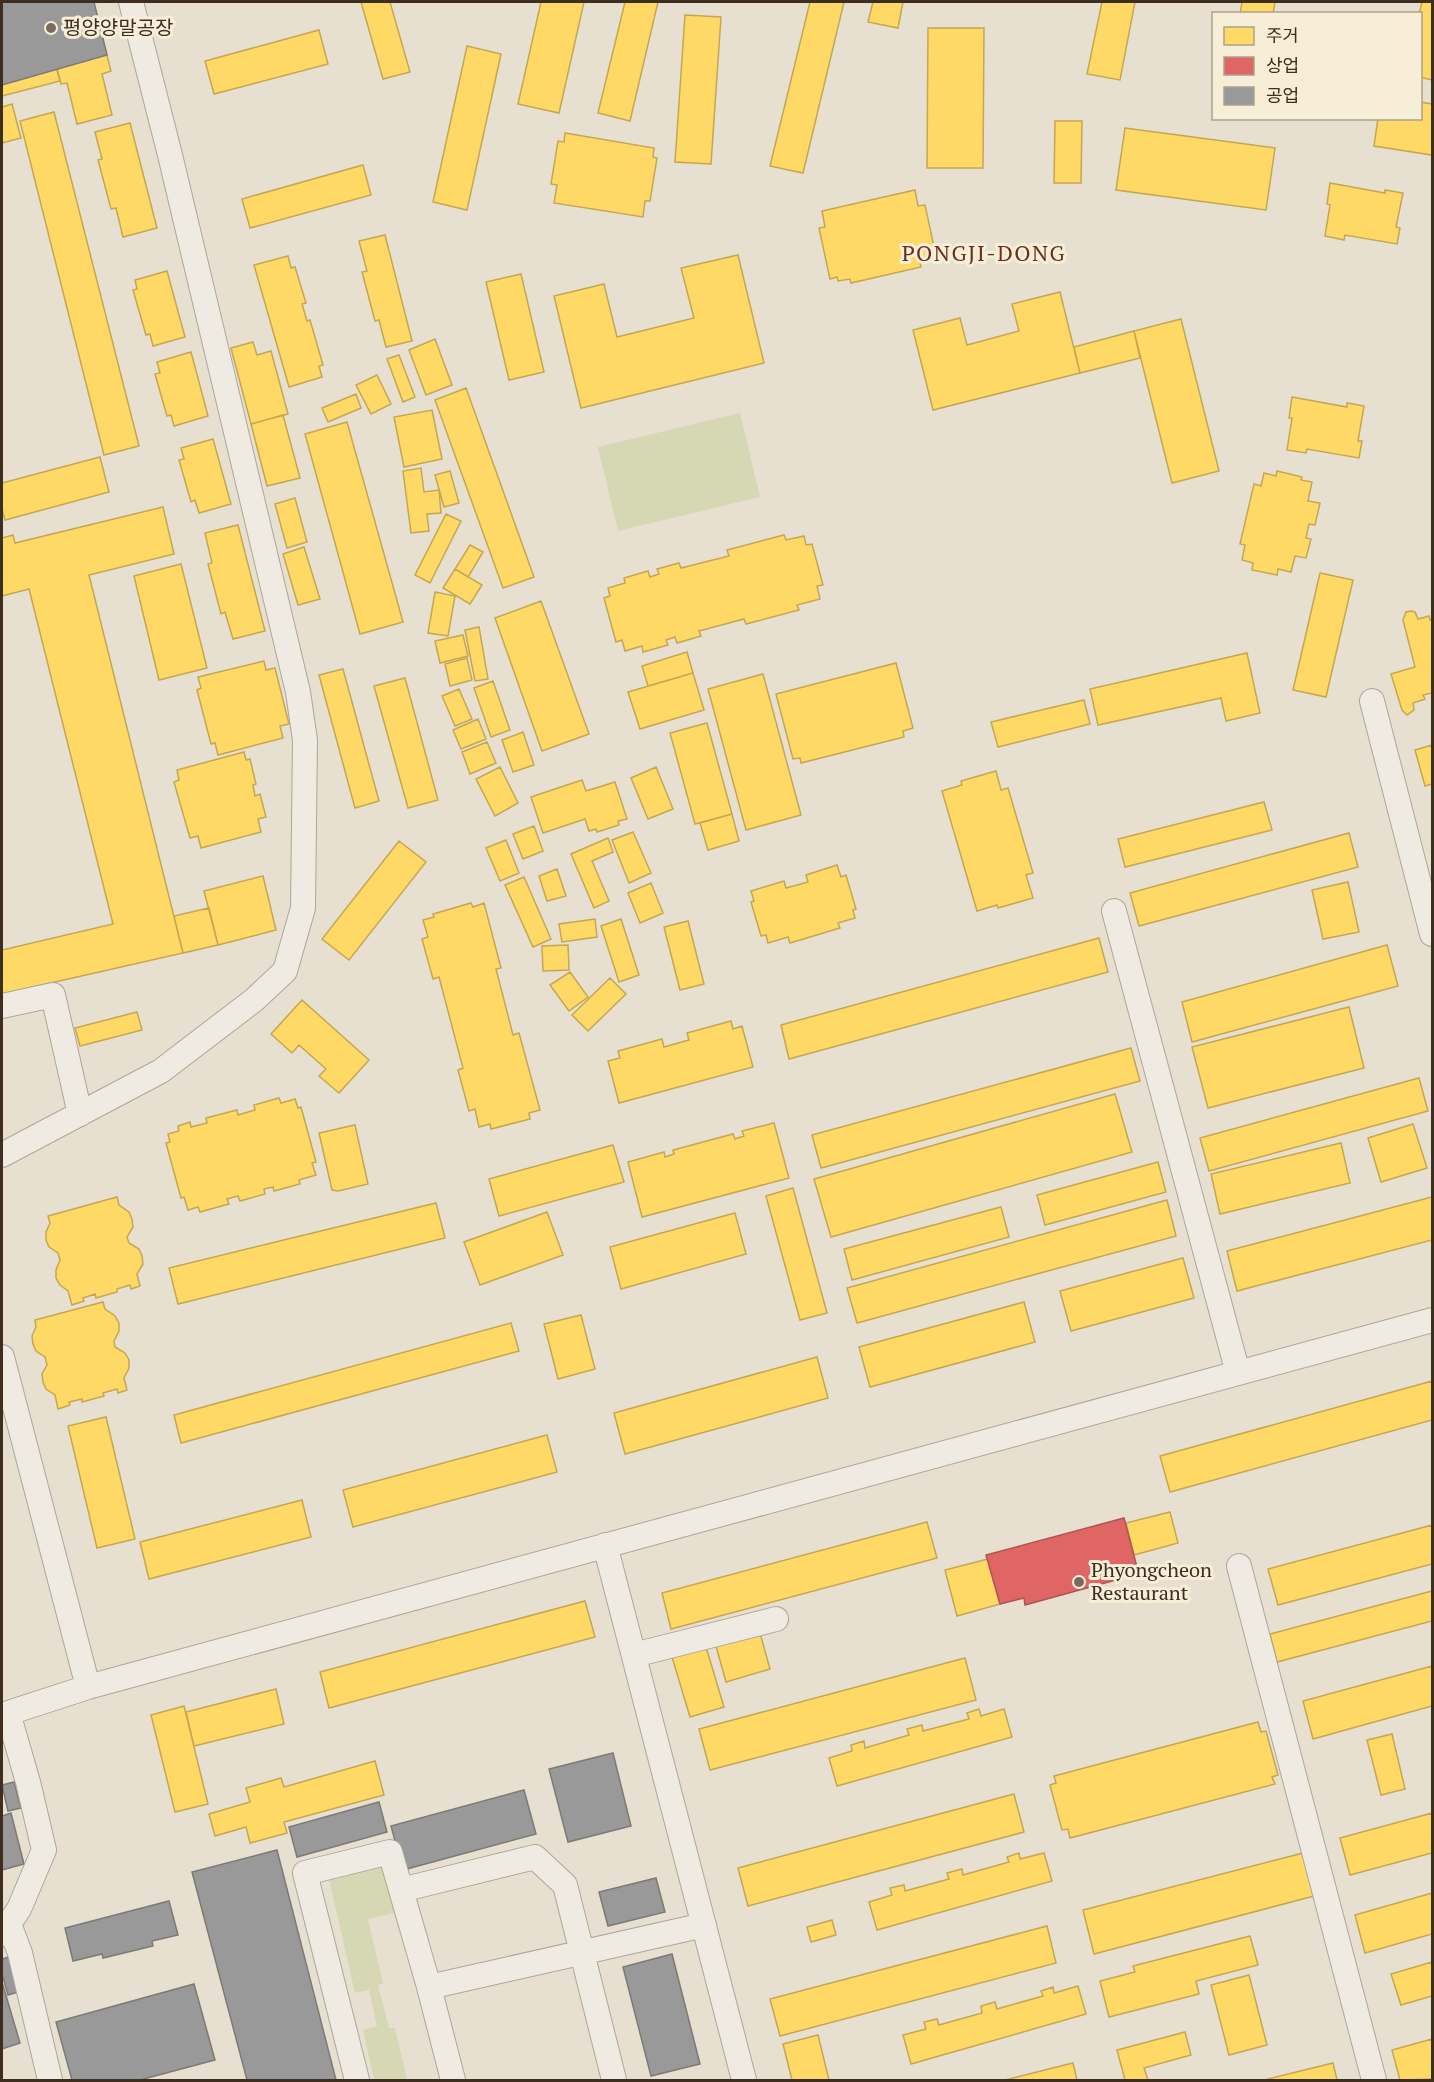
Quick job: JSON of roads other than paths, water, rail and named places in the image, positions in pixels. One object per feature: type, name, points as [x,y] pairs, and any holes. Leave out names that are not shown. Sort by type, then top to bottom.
[{"type":"street","points":[[2,1155],[161,1071],[254,1000],[285,971],[303,908],[305,740],[298,692],[173,167],[131,2]]},
{"type":"street","points":[[1372,701],[1432,934]]},
{"type":"street","points":[[1114,911],[1238,1373]]},
{"type":"street","points":[[2,1006],[53,994],[80,1114]]},
{"type":"street","points":[[50,2080],[20,1953],[5,1929],[19,1910],[44,1850],[28,1782],[5,1714],[88,1687],[1432,1320]]},
{"type":"street","points":[[2,1357],[88,1687]]},
{"type":"street","points":[[605,1545],[744,2080]]},
{"type":"street","points":[[1239,1566],[1374,2080]]},
{"type":"street","points":[[634,1655],[776,1619]]},
{"type":"street","points":[[357,2080],[305,1873],[390,1852],[453,2080]]},
{"type":"street","points":[[401,1890],[535,1857],[565,1885],[614,2080]]},
{"type":"street","points":[[429,1987],[704,1925]]},
{"type":"place","name":"평양양말공장","points":[[51,28]]},
{"type":"place","name":"Phyongcheon Restaurant","points":[[1079,1582]]},
{"type":"district","name":"PONGJI-DONG","points":[[984,253]]}]
